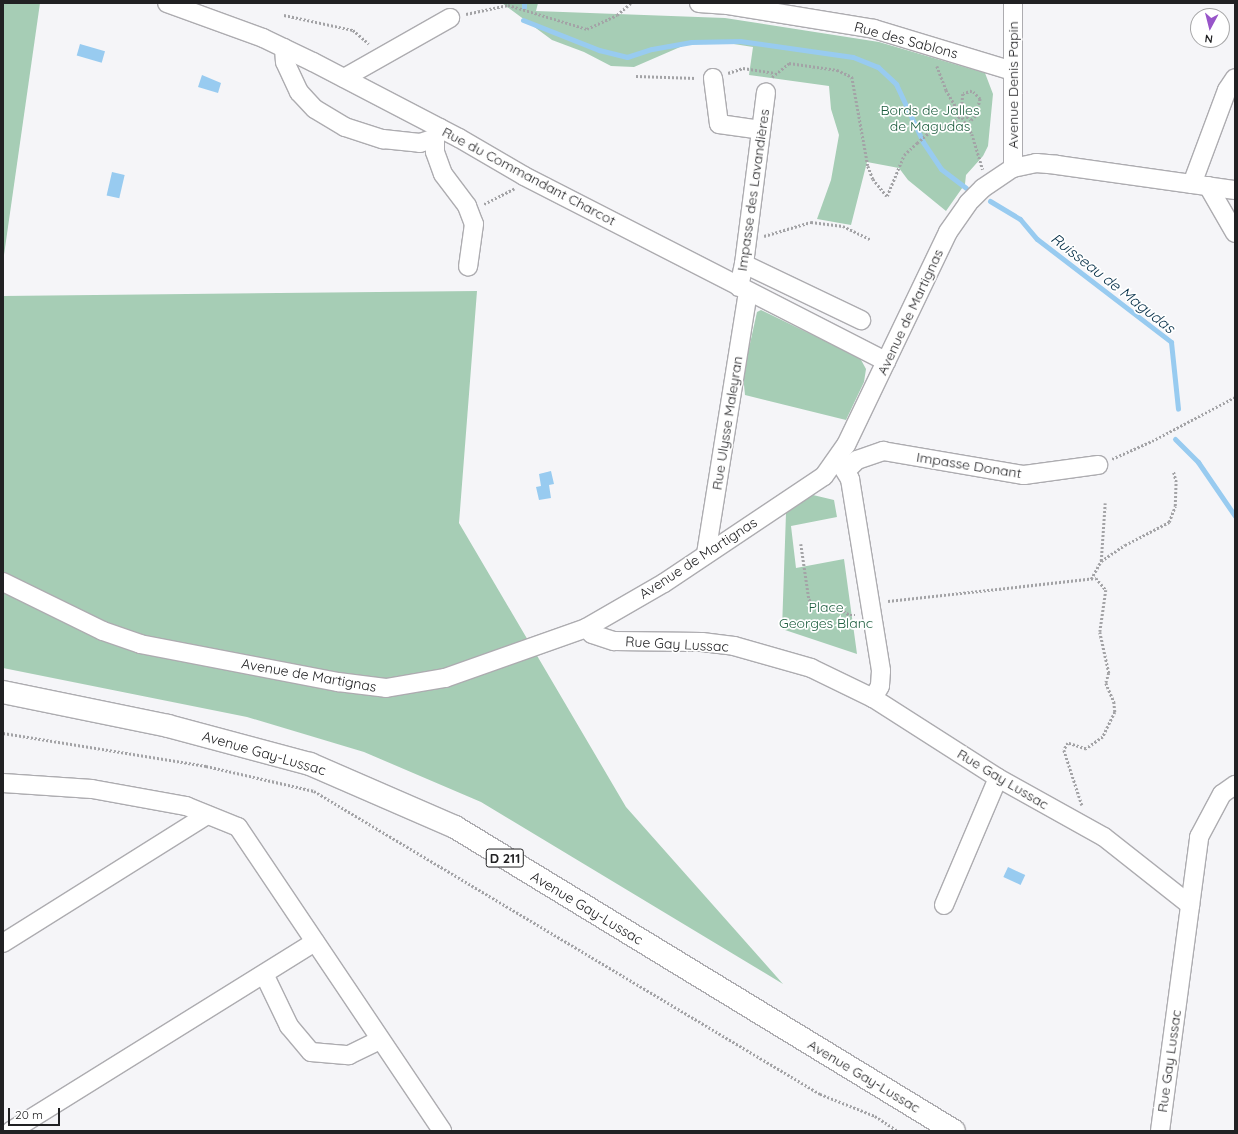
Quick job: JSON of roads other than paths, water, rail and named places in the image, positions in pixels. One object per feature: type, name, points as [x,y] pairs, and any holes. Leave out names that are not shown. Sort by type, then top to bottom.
[{"type":"main road","name":"Avenue Gay-Lussac","points":[[5,694],[168,726],[310,764],[455,827],[954,1131]]},
{"type":"street","name":"Rue des Sablons","points":[[698,3],[728,4],[874,29],[1012,71]]},
{"type":"street","name":"Avenue Denis Papin","points":[[1013,3],[1013,168]]},
{"type":"street","name":"Rue du Commandant Charcot","points":[[177,5],[284,48],[344,78],[438,133],[743,290],[886,361]]},
{"type":"street","points":[[344,78],[450,18]]},
{"type":"street","points":[[284,48],[285,62],[299,92],[316,109],[345,127],[383,139],[420,142],[438,133]]},
{"type":"street","points":[[713,78],[719,124],[761,130]]},
{"type":"street","points":[[1235,78],[1227,90],[1200,185],[1235,233]]},
{"type":"street","name":"Impasse des Lavandières","points":[[743,290],[744,264],[766,92]]},
{"type":"street","points":[[438,133],[435,152],[443,174],[469,211],[474,224],[468,267]]},
{"type":"street","name":"Avenue de Martignas","points":[[3,582],[103,631],[140,644],[338,682],[386,688],[445,678],[586,628],[664,583],[824,476],[842,466],[886,361],[948,232],[968,203],[988,183],[1013,168],[1036,163],[1235,190]]},
{"type":"street","points":[[744,264],[861,320]]},
{"type":"street","name":"Rue Ulysse Maleyran","points":[[706,554],[743,290]]},
{"type":"street","points":[[812,324],[821,300]]},
{"type":"street","name":"Impasse Donant","points":[[842,466],[883,451],[1024,475],[1098,465]]},
{"type":"street","points":[[842,466],[850,479],[881,671],[880,686],[873,698]]},
{"type":"street","name":"Rue Gay Lussac","points":[[586,628],[592,634],[614,641],[702,642],[763,652],[810,668],[873,698],[998,778],[1104,837],[1190,905],[1160,1131]]},
{"type":"street","points":[[944,905],[998,778]]},
{"type":"street","points":[[3,783],[92,789],[186,806],[238,827],[438,1130]]},
{"type":"street","points":[[1190,905],[1199,837],[1222,794],[1235,785]]},
{"type":"street","points":[[3,943],[207,815]]},
{"type":"street","points":[[11,1131],[315,942]]},
{"type":"street","points":[[264,974],[289,1026],[311,1052],[349,1055],[380,1040]]},
{"type":"water","points":[[80,44],[105,51],[102,63],[77,56]]},
{"type":"water","points":[[202,75],[221,83],[218,93],[198,87]]},
{"type":"water","points":[[112,172],[125,175],[119,198],[107,195]]},
{"type":"water","points":[[551,471],[554,484],[549,485],[551,498],[539,500],[536,487],[541,486],[539,474]]},
{"type":"water","points":[[1008,867],[1025,875],[1021,885],[1003,877]]},
{"type":"waterway","name":"Ruisseau de Magudas","points":[[523,20],[599,50],[627,57],[652,49],[691,42],[740,41],[853,57],[878,67],[896,84],[923,142],[941,169],[966,188]]},
{"type":"waterway","name":"Ruisseau de Magudas","points":[[990,201],[1020,219],[1037,239],[1171,342],[1178,409]]},
{"type":"waterway","name":"Ruisseau de Magudas","points":[[1175,439],[1198,462],[1235,516]]},
{"type":"park label","name":"Bords de Jalles de Magudas","points":[[930,118]]},
{"type":"park label","name":"Place Georges Blanc","points":[[826,616]]}]
